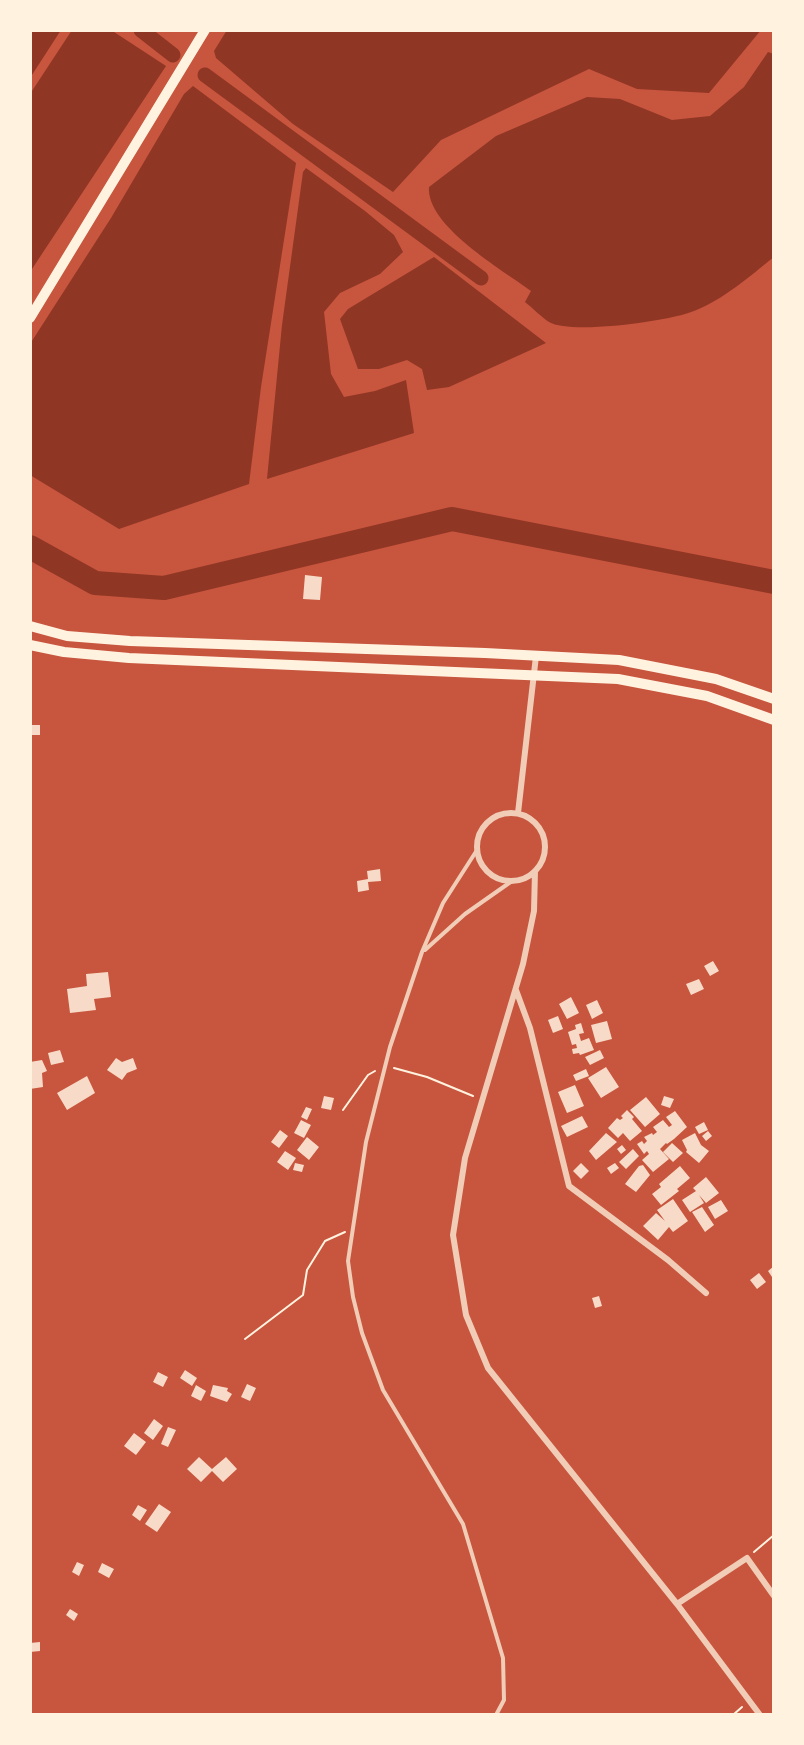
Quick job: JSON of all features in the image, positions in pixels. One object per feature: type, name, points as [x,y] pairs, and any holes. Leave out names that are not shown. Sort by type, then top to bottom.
[{"type":"main road","points":[[30,318],[205,30]]},
{"type":"main road","points":[[30,626],[67,636],[130,641],[619,660],[716,679],[774,699]]},
{"type":"main road","points":[[30,645],[64,652],[129,658],[618,679],[707,696],[774,720]]},
{"type":"street","points":[[518,813],[536,656]]},
{"type":"street","points":[[506,813],[518,813],[530,819],[543,834],[542,860],[535,871],[524,878],[499,879],[488,872],[480,862],[477,850],[478,837],[484,826],[494,817],[506,813]]},
{"type":"street","points":[[535,871],[534,911],[516,990],[465,1158],[453,1235],[466,1315],[488,1368],[676,1604],[760,1715]]},
{"type":"street","points":[[516,990],[530,1028],[569,1186],[668,1260],[706,1293]]},
{"type":"street","points":[[676,1604],[747,1558],[774,1596]]},
{"type":"lane","points":[[477,850],[443,903],[422,952],[390,1047],[366,1142],[348,1261],[353,1297],[371,1360],[383,1390],[463,1524],[503,1658],[504,1700],[496,1715]]},
{"type":"lane","points":[[422,952],[465,914],[512,880]]},
{"type":"path","points":[[343,1110],[368,1075],[386,1066],[427,1077],[483,1100]]},
{"type":"path","points":[[245,1339],[303,1295],[307,1270],[325,1241],[353,1228]]},
{"type":"path","points":[[747,1558],[774,1535]]},
{"type":"shaded area","points":[[30,30],[61,30],[30,78]]},
{"type":"shaded area","points":[[72,30],[111,30],[166,66],[30,272],[30,94]]},
{"type":"shaded area","points":[[227,30],[761,30],[709,93],[637,89],[589,69],[441,140],[393,192],[293,124],[216,58],[214,51]]},
{"type":"shaded area","points":[[768,52],[774,54],[774,257],[736,287],[694,311],[664,319],[598,327],[561,326],[549,322],[525,302],[531,291],[468,246],[440,217],[431,202],[429,187],[496,136],[587,97],[620,99],[672,120],[710,116],[744,87]]},
{"type":"shaded area","points":[[193,86],[296,163],[261,387],[249,484],[119,529],[30,475],[30,344],[111,218],[184,94]]},
{"type":"shaded area","points":[[306,168],[394,235],[403,252],[380,274],[340,293],[324,312],[331,374],[344,397],[375,391],[406,380],[414,433],[267,479],[282,325],[303,172]]},
{"type":"shaded area","points":[[434,257],[546,343],[449,387],[427,390],[422,369],[407,360],[379,369],[358,369],[340,319],[348,309]]},
{"type":"building","points":[[305,575],[322,577],[320,600],[303,599]]},
{"type":"building","points":[[30,725],[40,725],[40,735],[30,735]]},
{"type":"building","points":[[380,869],[381,881],[368,882],[369,890],[358,892],[357,881],[368,879],[367,871]]},
{"type":"building","points":[[713,961],[719,971],[710,976],[704,966]]},
{"type":"building","points":[[108,972],[111,997],[94,999],[96,1010],[70,1013],[67,989],[87,986],[86,974]]},
{"type":"building","points":[[699,979],[704,989],[691,995],[686,984]]},
{"type":"building","points":[[571,997],[579,1013],[567,1019],[559,1004]]},
{"type":"building","points":[[597,1000],[603,1013],[592,1019],[586,1005]]},
{"type":"building","points":[[558,1016],[563,1029],[553,1033],[548,1020]]},
{"type":"building","points":[[607,1021],[612,1039],[596,1043],[591,1025]]},
{"type":"building","points":[[581,1023],[584,1033],[579,1034],[581,1041],[589,1038],[594,1050],[580,1055],[579,1053],[573,1054],[572,1049],[577,1048],[576,1044],[572,1045],[568,1032],[576,1029],[575,1025]]},
{"type":"building","points":[[60,1050],[64,1062],[51,1065],[48,1053]]},
{"type":"building","points":[[600,1050],[604,1058],[590,1065],[585,1057]]},
{"type":"building","points":[[116,1058],[122,1062],[133,1058],[137,1069],[127,1073],[122,1080],[107,1070]]},
{"type":"building","points":[[42,1060],[47,1071],[42,1073],[43,1087],[30,1089],[30,1062]]},
{"type":"building","points":[[606,1067],[619,1087],[601,1098],[588,1078]]},
{"type":"building","points":[[586,1069],[589,1076],[576,1081],[573,1075]]},
{"type":"building","points":[[87,1076],[95,1093],[67,1110],[57,1093]]},
{"type":"building","points":[[575,1085],[584,1106],[567,1113],[558,1092]]},
{"type":"building","points":[[324,1096],[334,1098],[331,1110],[321,1108]]},
{"type":"building","points":[[664,1096],[674,1099],[670,1108],[661,1105]]},
{"type":"building","points":[[646,1097],[660,1114],[645,1127],[630,1110]]},
{"type":"building","points":[[306,1107],[312,1109],[307,1120],[301,1117]]},
{"type":"building","points":[[627,1110],[642,1131],[630,1141],[623,1133],[618,1138],[608,1128],[617,1118],[620,1120],[623,1118],[621,1116]]},
{"type":"building","points":[[675,1111],[687,1127],[660,1149],[669,1159],[653,1172],[642,1160],[649,1154],[647,1151],[644,1154],[637,1144],[642,1141],[644,1144],[647,1141],[644,1137],[657,1132],[653,1127],[663,1120],[669,1127],[672,1125],[666,1117]]},
{"type":"building","points":[[582,1116],[588,1127],[567,1137],[561,1126]]},
{"type":"building","points":[[301,1120],[311,1125],[304,1138],[294,1133]]},
{"type":"building","points":[[704,1122],[708,1130],[699,1134],[695,1127]]},
{"type":"building","points":[[280,1130],[288,1136],[279,1148],[271,1142]]},
{"type":"building","points":[[708,1131],[712,1136],[706,1141],[702,1136]]},
{"type":"building","points":[[606,1133],[617,1142],[596,1160],[589,1151]]},
{"type":"building","points":[[695,1133],[701,1145],[709,1151],[699,1163],[686,1152],[682,1140]]},
{"type":"building","points":[[307,1137],[319,1147],[309,1160],[297,1150]]},
{"type":"building","points":[[672,1143],[683,1153],[673,1162],[663,1152]]},
{"type":"building","points":[[622,1145],[626,1150],[621,1154],[617,1149]]},
{"type":"building","points":[[633,1149],[639,1156],[626,1169],[619,1162]]},
{"type":"building","points":[[285,1151],[296,1158],[288,1170],[277,1162]]},
{"type":"building","points":[[295,1163],[304,1165],[302,1172],[293,1170]]},
{"type":"building","points":[[581,1163],[589,1171],[581,1179],[573,1171]]},
{"type":"building","points":[[615,1163],[619,1168],[611,1174],[607,1168]]},
{"type":"building","points":[[643,1165],[650,1175],[636,1192],[625,1184],[639,1166]]},
{"type":"building","points":[[680,1166],[690,1178],[677,1189],[679,1191],[661,1205],[652,1194],[661,1187],[659,1184]]},
{"type":"building","points":[[706,1177],[719,1193],[706,1203],[699,1195],[704,1203],[690,1212],[682,1200],[696,1191],[693,1188]]},
{"type":"building","points":[[673,1199],[688,1221],[673,1232],[669,1227],[658,1240],[643,1226],[656,1213],[665,1221],[657,1210]]},
{"type":"building","points":[[721,1200],[728,1211],[715,1219],[708,1207]]},
{"type":"building","points":[[702,1207],[714,1225],[705,1232],[692,1212]]},
{"type":"building","points":[[774,1266],[774,1280],[768,1271]]},
{"type":"building","points":[[759,1273],[766,1282],[757,1289],[750,1280]]},
{"type":"building","points":[[599,1296],[602,1306],[595,1308],[592,1298]]},
{"type":"building","points":[[185,1370],[197,1378],[192,1386],[180,1378]]},
{"type":"building","points":[[158,1372],[168,1377],[163,1387],[153,1382]]},
{"type":"building","points":[[247,1384],[256,1388],[250,1401],[241,1397]]},
{"type":"building","points":[[196,1385],[206,1391],[201,1401],[191,1396]]},
{"type":"building","points":[[213,1385],[228,1388],[227,1391],[232,1394],[227,1402],[210,1396]]},
{"type":"building","points":[[154,1419],[163,1426],[153,1440],[144,1433]]},
{"type":"building","points":[[168,1427],[176,1430],[168,1447],[161,1444]]},
{"type":"building","points":[[134,1433],[146,1442],[136,1455],[124,1446]]},
{"type":"building","points":[[199,1457],[212,1469],[226,1457],[237,1469],[223,1482],[212,1471],[201,1482],[187,1469]]},
{"type":"building","points":[[159,1504],[171,1512],[157,1532],[145,1524]]},
{"type":"building","points":[[138,1505],[147,1510],[140,1521],[132,1515]]},
{"type":"building","points":[[77,1562],[84,1565],[79,1576],[72,1572]]},
{"type":"building","points":[[102,1563],[114,1569],[109,1578],[98,1572]]},
{"type":"building","points":[[70,1609],[78,1614],[74,1621],[66,1615]]},
{"type":"building","points":[[40,1642],[40,1651],[30,1652],[30,1643]]},
{"type":"waterway","points":[[141,30],[173,55]]},
{"type":"waterway","points":[[205,75],[481,278]]},
{"type":"waterway","points":[[30,547],[95,583],[164,588],[452,519],[774,582]]}]
